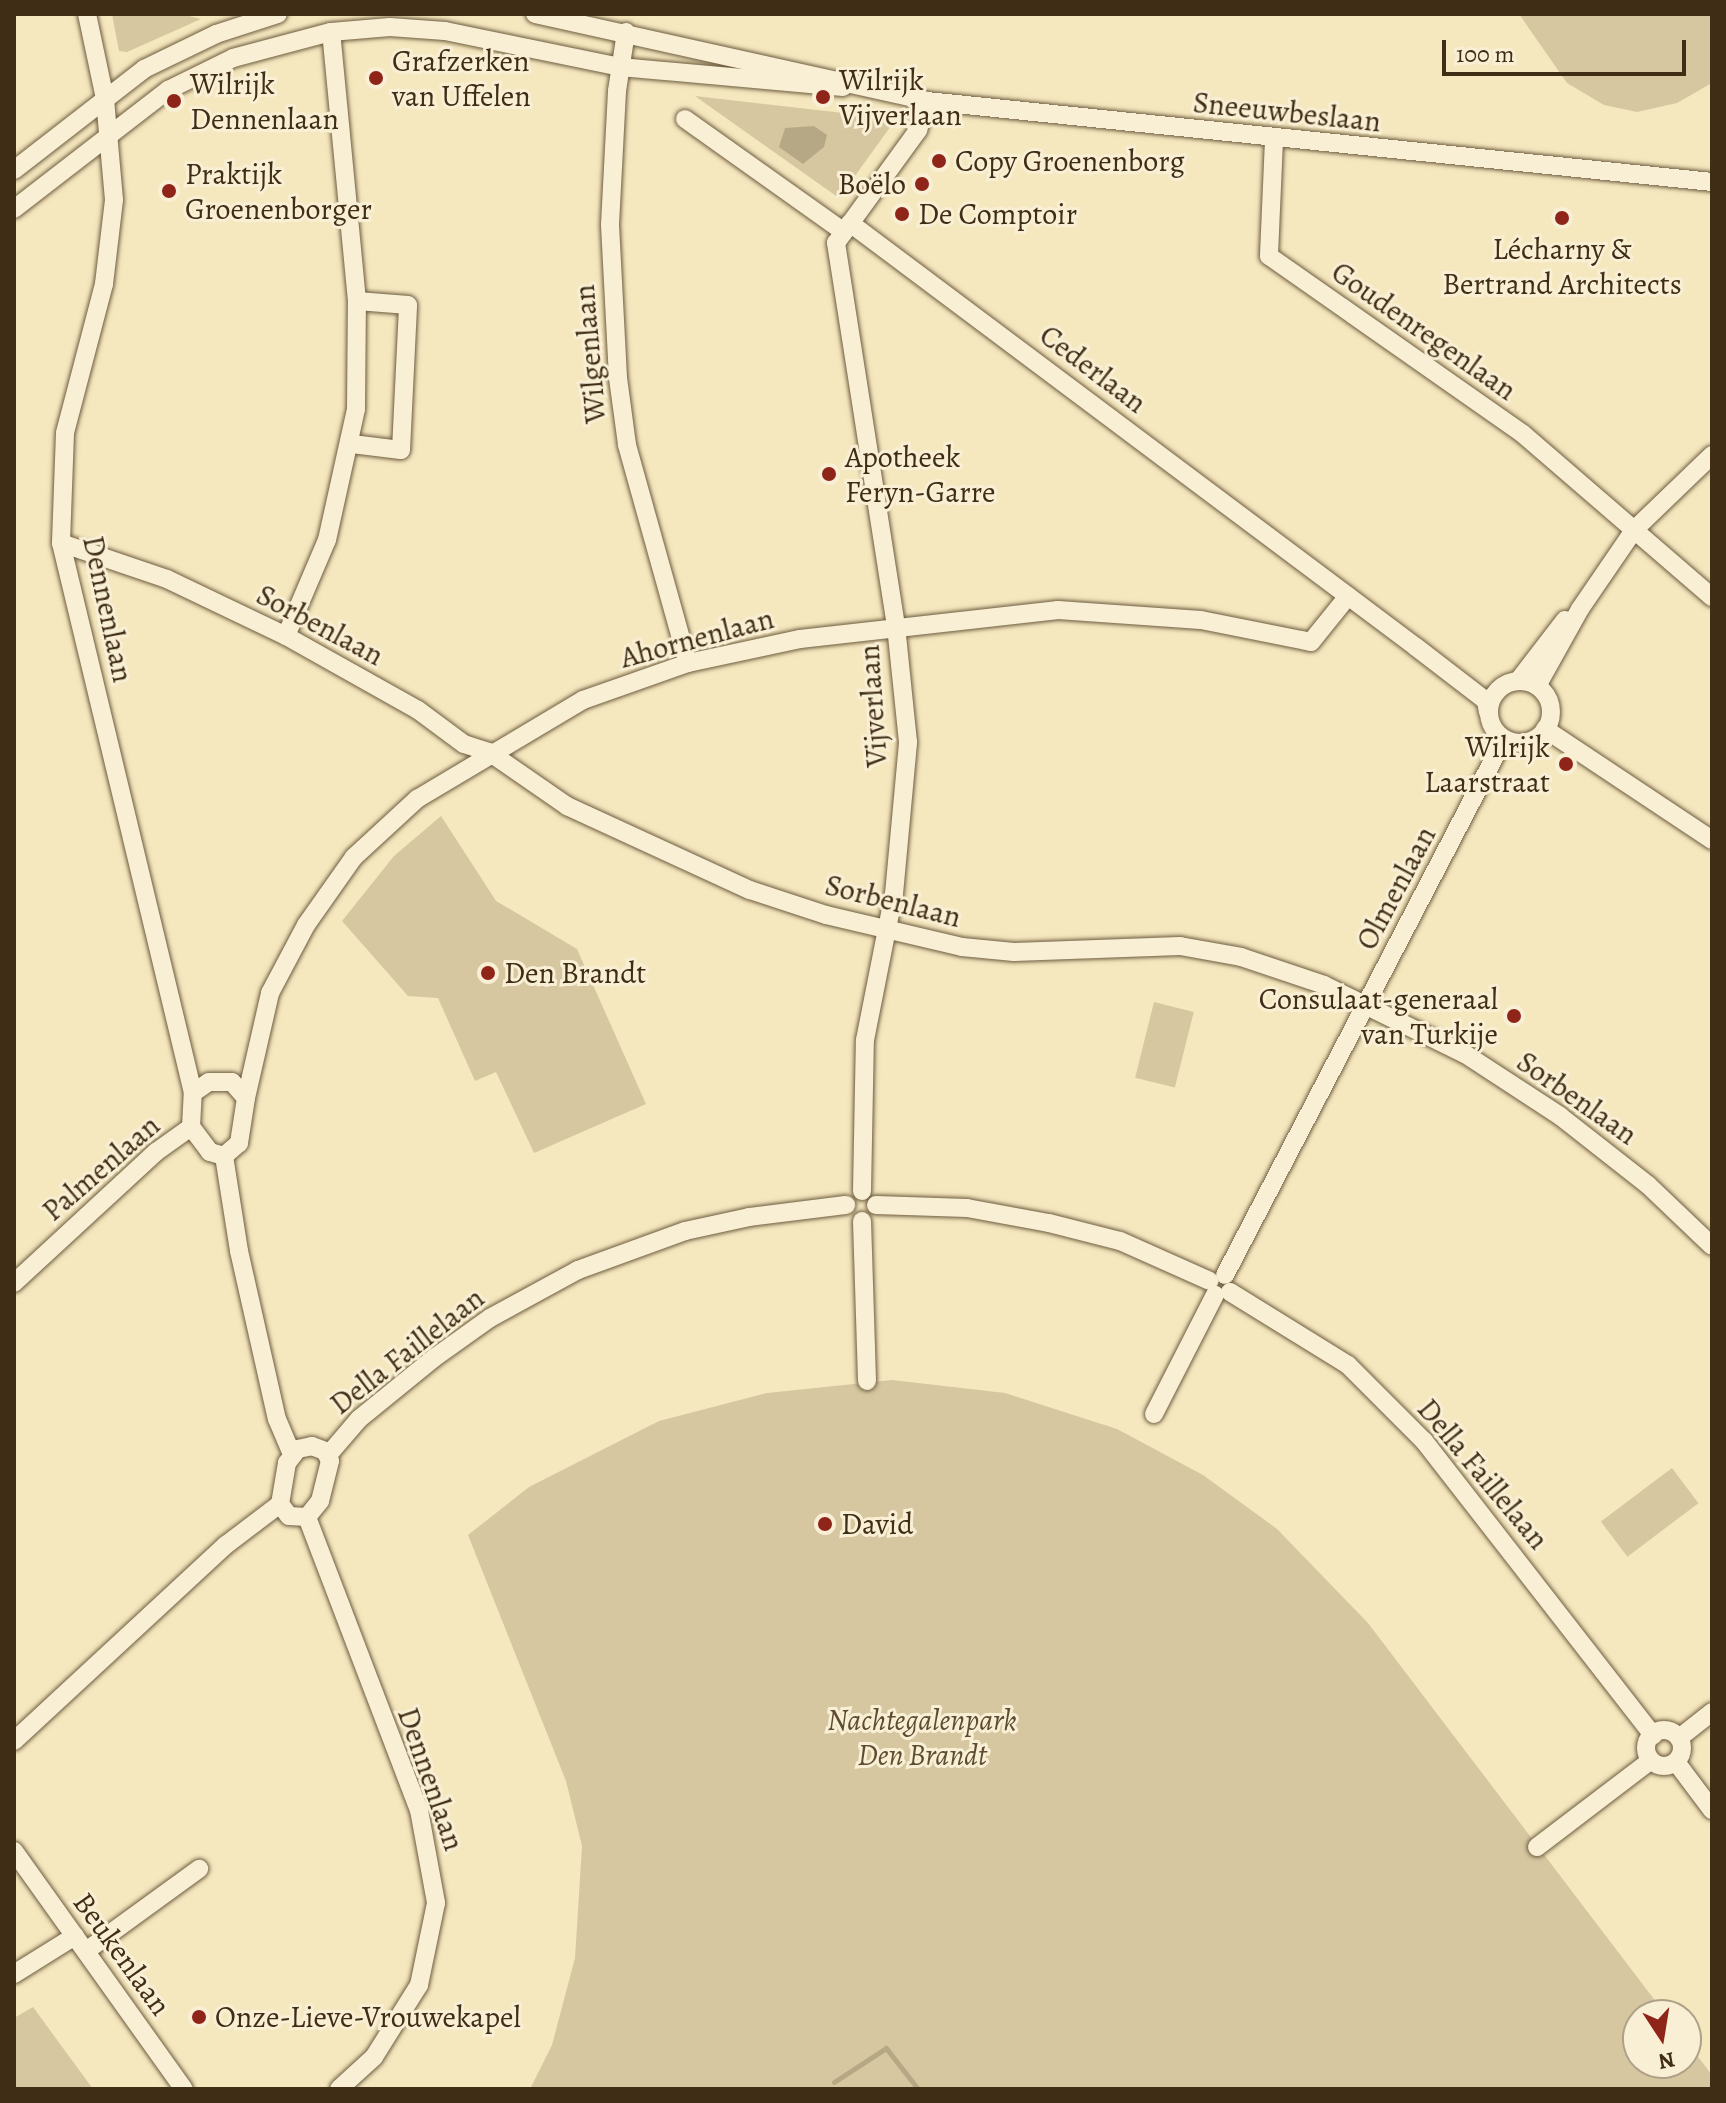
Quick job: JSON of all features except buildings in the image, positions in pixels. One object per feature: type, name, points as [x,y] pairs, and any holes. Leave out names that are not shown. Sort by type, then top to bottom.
[{"type":"street","name":"Dennenlaan","points":[[87,14],[110,132],[112,230],[104,284],[65,433],[61,543],[193,1093],[191,1127]]},
{"type":"street","points":[[14,170],[105,99],[174,53],[278,14]]},
{"type":"street","name":"Sneeuwbeslaan","points":[[535,14],[927,101],[1274,140],[1712,182]]},
{"type":"street","name":"Sneeuwbeslaan","points":[[14,209],[168,90],[233,58],[331,32],[390,27],[445,31],[620,67],[812,88],[857,87]]},
{"type":"street","points":[[286,636],[319,564],[352,444],[357,301],[331,32]]},
{"type":"street","name":"Wilgenlaan","points":[[626,32],[620,67],[610,225],[618,378],[627,445],[688,663]]},
{"type":"street","points":[[847,227],[918,130],[927,101]]},
{"type":"street","name":"Cederlaan","points":[[685,119],[847,227],[1348,596],[1486,701],[1488,712]]},
{"type":"street","name":"Goudenregenlaan","points":[[1274,140],[1269,256],[1523,434],[1634,530]]},
{"type":"street","name":"Vijverlaan","points":[[847,227],[836,243],[896,626],[908,742],[906,799],[886,931],[865,1040],[862,1191]]},
{"type":"street","points":[[352,444],[401,450],[408,305],[357,301]]},
{"type":"street","points":[[1537,686],[1580,609],[1634,530],[1712,455]]},
{"type":"street","points":[[1634,530],[1712,597]]},
{"type":"street","name":"Sorbenlaan","points":[[61,543],[167,579],[286,636],[418,710],[464,744],[489,752],[567,806],[679,861],[781,900],[886,931],[1014,952],[1180,946],[1267,964],[1367,1004],[1465,1054],[1596,1141],[1712,1246]]},
{"type":"street","name":"Ahornenlaan","points":[[246,1098],[270,993],[306,925],[354,857],[417,799],[489,752],[583,700],[688,663],[800,639],[1058,610],[1201,620],[1311,642],[1348,596]]},
{"type":"street","points":[[1518,681],[1537,686],[1551,711],[1545,729],[1522,743],[1504,739],[1492,726],[1488,712],[1497,690],[1518,681],[1560,623],[1580,609]]},
{"type":"street","name":"Cederlaan","points":[[1416,647],[1489,693],[1497,690]]},
{"type":"street","points":[[1545,729],[1712,840]]},
{"type":"street","name":"Olmenlaan","points":[[1154,1414],[1504,739]]},
{"type":"street","points":[[193,1093],[209,1082],[232,1082],[246,1098],[239,1143],[224,1156]]},
{"type":"street","points":[[191,1127],[210,1152],[224,1156]]},
{"type":"street","name":"Palmenlaan","points":[[14,1283],[156,1152],[191,1127]]},
{"type":"street","points":[[14,1741],[226,1545],[280,1504],[292,1454],[277,1419],[239,1251],[224,1156]]},
{"type":"street","points":[[862,1191],[876,1205],[869,1218],[862,1221],[854,1219],[846,1205],[851,1195],[862,1191]]},
{"type":"street","name":"Della Faillelaan","points":[[329,1454],[359,1419],[434,1358],[490,1318],[578,1270],[685,1231],[749,1217],[846,1205]]},
{"type":"street","name":"Della Faillelaan","points":[[876,1205],[967,1208],[1049,1223],[1120,1241],[1220,1286],[1348,1365],[1424,1441],[1653,1735]]},
{"type":"street","points":[[862,1221],[867,1381]]},
{"type":"street","points":[[280,1504],[289,1516],[307,1517],[320,1501],[329,1454],[312,1446],[292,1454]]},
{"type":"street","name":"Dennenlaan","points":[[307,1517],[419,1810],[436,1903],[419,1985],[374,2057],[339,2089]]},
{"type":"street","points":[[1679,1738],[1712,1712]]},
{"type":"street","points":[[1666,1730],[1679,1738],[1682,1750],[1676,1762],[1661,1766],[1651,1760],[1647,1747],[1653,1735],[1666,1730]]},
{"type":"street","points":[[1537,1847],[1651,1760]]},
{"type":"street","points":[[1676,1762],[1712,1810]]},
{"type":"street","name":"Beukenlaan","points":[[14,1851],[184,2089]]},
{"type":"street","points":[[14,1974],[80,1944],[199,1869]]},
{"type":"green space","points":[[112,14],[181,14],[201,19],[127,52],[119,51]]},
{"type":"green space","points":[[1519,14],[1712,14],[1712,83],[1677,103],[1637,112],[1604,105],[1567,83]]},
{"type":"green space","points":[[695,96],[896,119],[839,198]]},
{"type":"green space","name":"Den Brandt","points":[[441,816],[496,901],[577,949],[646,1104],[534,1153],[496,1072],[475,1081],[438,998],[408,996],[342,921],[394,856]]},
{"type":"green space","points":[[1154,1002],[1194,1012],[1175,1088],[1135,1078]]},
{"type":"green space","name":"Nachtegalenpark Den Brandt","points":[[892,1380],[1005,1393],[1117,1429],[1203,1475],[1277,1529],[1368,1623],[1654,1999],[1622,1999],[1622,2079],[1702,2079],[1702,2062],[1712,2075],[1712,2089],[530,2089],[552,2045],[575,1958],[582,1846],[566,1781],[468,1535],[529,1487],[659,1421],[767,1393]]},
{"type":"green space","points":[[1672,1468],[1698,1503],[1627,1557],[1601,1522]]},
{"type":"green space","points":[[33,2007],[93,2089],[14,2089],[14,2018]]},
{"type":"shaded area","points":[[814,126],[827,135],[824,147],[803,164],[779,147],[785,128]]},
{"type":"waterway","points":[[834,2082],[886,2048],[918,2089]]},
{"type":"place","name":"Grafzerken van Uffelen","points":[[376,78]]},
{"type":"place","name":"Wilrijk Vijverlaan","points":[[823,97]]},
{"type":"place","name":"Wilrijk Dennenlaan","points":[[174,101]]},
{"type":"place","name":"Copy Groenenborg","points":[[939,161]]},
{"type":"place","name":"Boëlo","points":[[922,184]]},
{"type":"place","name":"Praktijk Groenenborger","points":[[169,191]]},
{"type":"place","name":"De Comptoir","points":[[902,214]]},
{"type":"place","name":"Lécharny & Bertrand Architects","points":[[1562,218]]},
{"type":"place","name":"Apotheek Feryn-Garre","points":[[829,474]]},
{"type":"place","name":"Wilrijk Laarstraat","points":[[1566,764]]},
{"type":"place","name":"Den Brandt","points":[[488,973]]},
{"type":"place","name":"Consulaat-generaal van Turkije","points":[[1514,1016]]},
{"type":"place","name":"David","points":[[825,1524]]},
{"type":"place","name":"Onze-Lieve-Vrouwekapel","points":[[199,2017]]}]
